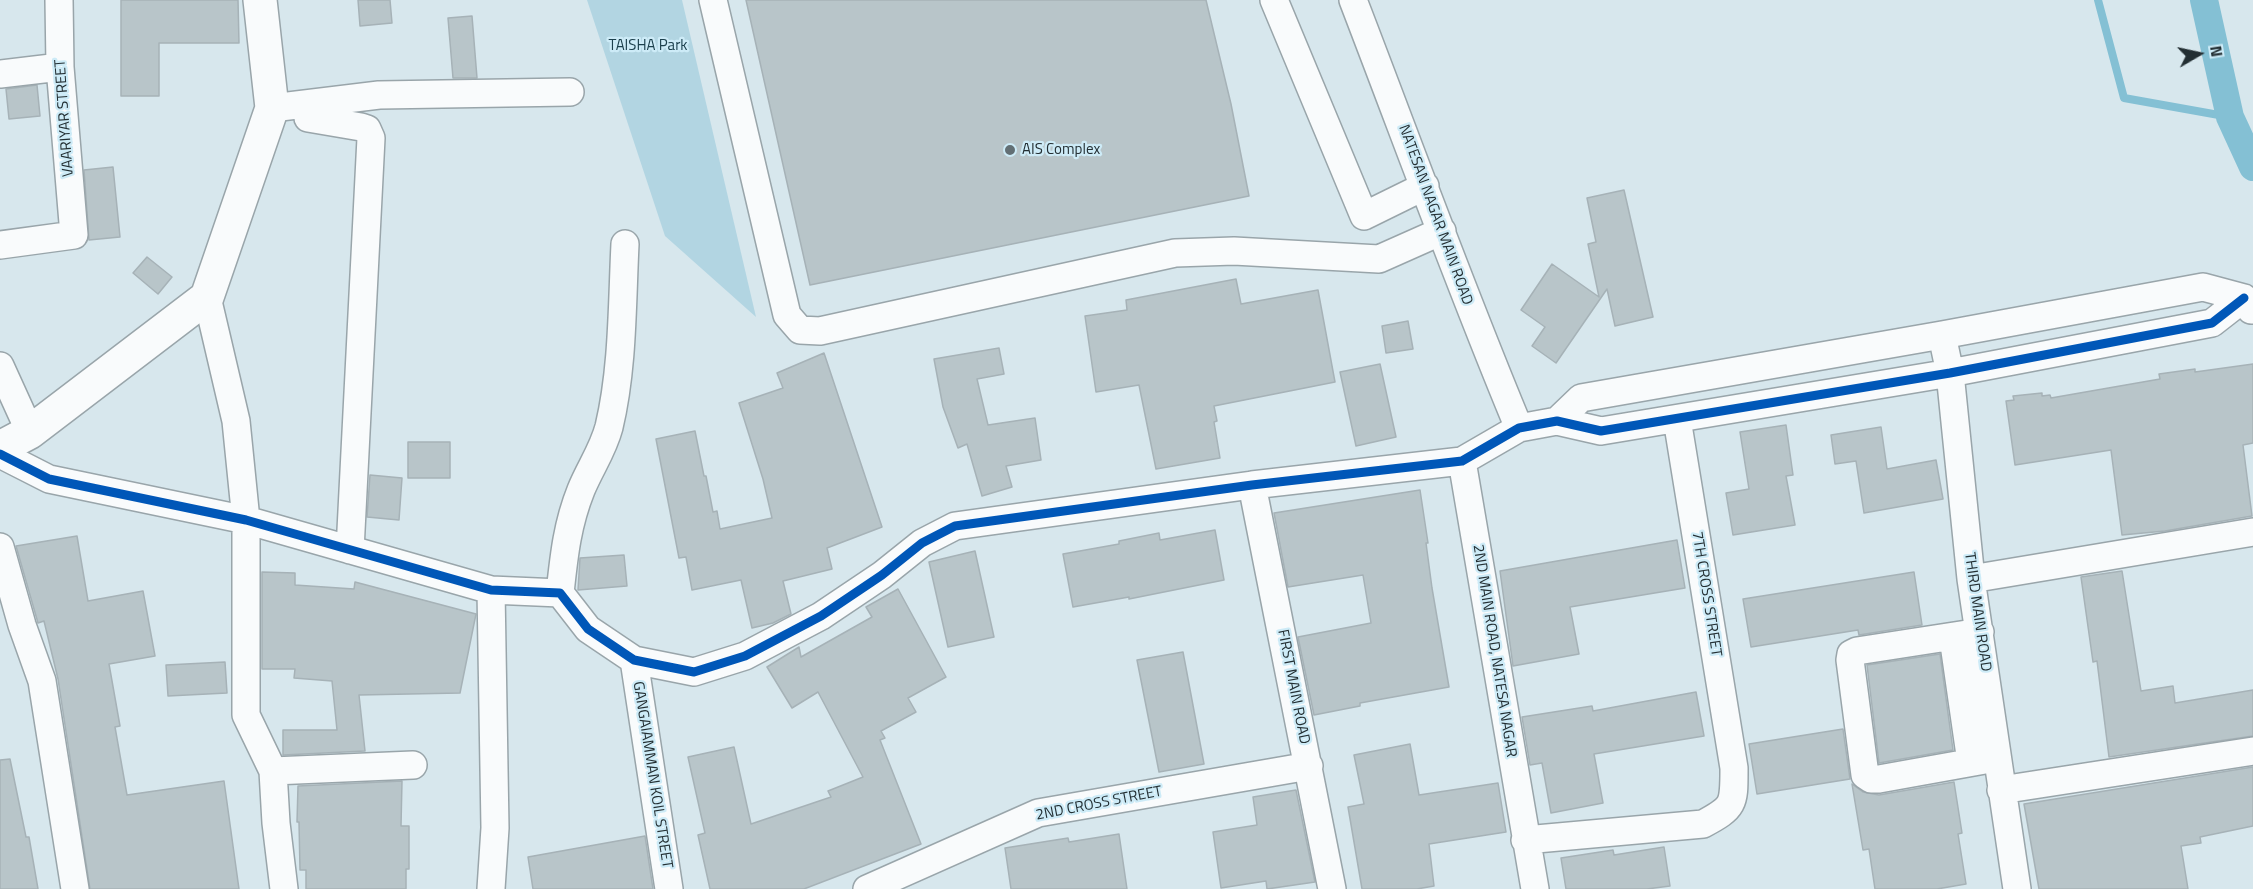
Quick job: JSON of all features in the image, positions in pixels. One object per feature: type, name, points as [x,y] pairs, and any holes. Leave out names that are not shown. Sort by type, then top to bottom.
[{"type":"street","name":"VAARIYAR STREET","points":[[0,245],[74,235],[60,67],[59,0]]},
{"type":"street","points":[[260,0],[272,108],[207,297],[236,421],[246,520],[246,715],[273,771],[276,823],[284,889]]},
{"type":"street","points":[[713,0],[787,315],[800,330],[820,332],[1175,253],[1234,251],[1379,259],[1442,231]]},
{"type":"street","points":[[1274,0],[1364,216],[1379,259]]},
{"type":"street","name":"NATESAN NAGAR MAIN ROAD","points":[[1353,0],[1442,231],[1467,303],[1519,428]]},
{"type":"street","points":[[0,74],[60,67]]},
{"type":"street","points":[[272,108],[379,95],[570,92]]},
{"type":"street","points":[[308,118],[361,127],[367,129],[371,138],[350,550]]},
{"type":"street","points":[[1364,216],[1425,186]]},
{"type":"street","points":[[625,244],[617,382],[601,451],[581,489],[567,534],[560,593],[588,629],[634,660],[694,672],[745,656],[821,616],[882,575],[922,543],[955,526],[1252,485],[1462,461],[1519,428],[1557,421],[1601,430],[1677,419],[1950,373],[2212,323],[2248,306]]},
{"type":"street","points":[[1557,421],[1581,398],[2203,287],[2248,306]]},
{"type":"street","points":[[0,448],[30,432],[207,297]]},
{"type":"street","name":"THIRD MAIN ROAD","points":[[1942,335],[1950,373],[1971,579],[1966,634],[1984,760],[2001,790],[2017,889]]},
{"type":"street","points":[[0,366],[30,432]]},
{"type":"street","name":"7TH CROSS STREET","points":[[1526,840],[1703,824],[1727,811],[1734,793],[1734,768],[1677,419]]},
{"type":"street","points":[[0,454],[49,479],[246,520],[491,590],[560,593]]},
{"type":"street","name":"2ND MAIN ROAD, NATESA NAGAR","points":[[1462,461],[1535,889]]},
{"type":"street","name":"FIRST MAIN ROAD","points":[[1252,485],[1332,889]]},
{"type":"street","points":[[1971,579],[2253,532]]},
{"type":"street","points":[[0,547],[22,625],[42,681],[75,889]]},
{"type":"street","points":[[491,590],[495,828],[491,889]]},
{"type":"street","points":[[1966,634],[1857,651],[1851,654],[1865,775],[1871,779],[1880,779],[1984,760]]},
{"type":"street","name":"GANGAIAMMAN KOIL STREET","points":[[634,660],[669,889]]},
{"type":"street","points":[[2001,790],[2253,750]]},
{"type":"street","points":[[273,771],[413,765]]},
{"type":"street","name":"2ND CROSS STREET","points":[[867,889],[1038,813],[1309,766]]},
{"type":"green space","name":"TAISHA Park","points":[[587,0],[682,0],[756,317],[665,236]]},
{"type":"building","points":[[121,0],[238,0],[239,43],[159,43],[159,96],[121,96]]},
{"type":"building","points":[[358,0],[390,0],[392,23],[360,26]]},
{"type":"building","name":"AIS Complex","points":[[746,0],[1206,0],[1231,104],[1249,196],[810,285]]},
{"type":"building","points":[[472,16],[477,78],[453,78],[448,18]]},
{"type":"building","points":[[37,85],[40,116],[9,119],[6,89]]},
{"type":"building","points":[[113,167],[120,237],[89,240],[84,170]]},
{"type":"building","points":[[1624,190],[1653,317],[1615,326],[1607,289],[1556,363],[1532,346],[1545,327],[1521,310],[1552,264],[1599,297],[1588,244],[1596,242],[1587,198]]},
{"type":"building","points":[[147,257],[172,277],[158,294],[133,273]]},
{"type":"building","points":[[1236,279],[1241,304],[1318,290],[1335,382],[1214,406],[1217,421],[1214,422],[1220,458],[1156,469],[1139,385],[1096,392],[1085,316],[1127,310],[1126,300]]},
{"type":"building","points":[[1408,321],[1413,349],[1386,353],[1382,326]]},
{"type":"building","points":[[999,348],[1004,374],[977,379],[988,425],[1035,418],[1041,460],[1006,466],[1012,487],[982,496],[967,444],[958,448],[943,407],[934,359]]},
{"type":"building","points":[[824,353],[882,527],[827,548],[832,569],[783,581],[791,614],[773,623],[752,628],[741,580],[692,590],[686,557],[679,558],[656,439],[695,431],[713,512],[717,511],[720,529],[772,518],[763,479],[739,403],[783,388],[777,373]]},
{"type":"building","points":[[1380,364],[1396,437],[1356,446],[1340,372]]},
{"type":"building","points":[[2253,364],[2253,443],[2243,445],[2252,516],[2165,531],[2122,535],[2111,450],[2015,465],[2006,401],[2014,400],[2013,396],[2042,393],[2042,396],[2050,395],[2051,398],[2160,379],[2159,374],[2195,369],[2195,372]]},
{"type":"building","points":[[1786,425],[1793,475],[1786,476],[1795,525],[1733,535],[1726,493],[1749,489],[1740,432]]},
{"type":"building","points":[[1881,427],[1887,469],[1936,460],[1943,499],[1864,513],[1856,461],[1835,464],[1831,435]]},
{"type":"building","points":[[408,442],[450,442],[450,478],[408,478]]},
{"type":"building","points":[[370,475],[402,478],[399,520],[367,517]]},
{"type":"building","points":[[1420,490],[1432,588],[1449,687],[1360,703],[1360,706],[1314,715],[1298,637],[1371,623],[1363,575],[1288,587],[1274,513]]},
{"type":"building","points":[[1215,530],[1224,580],[1129,599],[1129,597],[1073,607],[1063,554],[1119,544],[1119,541],[1159,533],[1160,540]]},
{"type":"building","points":[[77,536],[88,601],[143,591],[155,656],[109,664],[120,726],[115,727],[127,795],[224,781],[239,889],[90,889],[58,679],[44,621],[38,623],[16,546]]},
{"type":"building","points":[[1677,540],[1685,588],[1570,607],[1579,654],[1513,666],[1500,571]]},
{"type":"building","points":[[975,551],[994,637],[948,647],[929,562]]},
{"type":"building","points":[[624,555],[627,586],[578,590],[580,558]]},
{"type":"building","points":[[2122,571],[2141,691],[2173,686],[2175,703],[2253,690],[2253,736],[2109,757],[2097,661],[2093,662],[2081,577]]},
{"type":"building","points":[[262,572],[295,573],[295,585],[354,589],[355,582],[476,614],[460,693],[359,695],[365,751],[283,755],[283,730],[337,730],[332,681],[294,678],[295,669],[262,669]]},
{"type":"building","points":[[1914,572],[1922,625],[1859,635],[1858,630],[1751,647],[1743,599]]},
{"type":"building","points":[[898,589],[946,677],[908,698],[916,712],[881,731],[885,738],[880,740],[921,844],[804,889],[710,889],[698,835],[705,833],[688,757],[734,747],[751,824],[831,797],[828,791],[863,777],[818,692],[792,708],[767,667],[799,647],[801,657],[872,617],[866,607]]},
{"type":"building","points":[[1183,652],[1204,764],[1159,772],[1137,660]]},
{"type":"building","points":[[1940,654],[1953,750],[1879,763],[1867,665]]},
{"type":"building","points":[[225,662],[227,693],[168,696],[166,665]]},
{"type":"building","points":[[1696,692],[1704,736],[1594,754],[1603,803],[1551,813],[1542,763],[1530,765],[1522,717],[1592,706],[1593,711]]},
{"type":"building","points":[[1843,729],[1850,779],[1757,794],[1749,744]]},
{"type":"building","points":[[1410,744],[1419,795],[1498,783],[1506,832],[1429,844],[1434,886],[1417,889],[1362,889],[1348,807],[1364,804],[1354,755]]},
{"type":"building","points":[[10,759],[26,837],[29,837],[38,889],[0,889],[0,760]]},
{"type":"building","points":[[2253,767],[2253,826],[2200,837],[2201,843],[2181,846],[2188,889],[2039,889],[2024,804]]},
{"type":"building","points":[[402,781],[401,826],[409,826],[409,869],[406,869],[406,889],[306,889],[306,870],[300,870],[299,822],[297,822],[298,786]]},
{"type":"building","points":[[1954,782],[1962,833],[1958,834],[1966,884],[1937,889],[1875,889],[1869,849],[1863,850],[1852,784],[1863,792],[1879,795]]},
{"type":"building","points":[[1296,790],[1315,882],[1267,889],[1266,881],[1221,888],[1213,832],[1257,825],[1253,797]]},
{"type":"building","points":[[1119,834],[1127,889],[1011,889],[1005,848],[1068,838],[1069,842]]},
{"type":"building","points":[[645,836],[653,889],[533,889],[528,857]]},
{"type":"building","points":[[1664,847],[1670,886],[1647,889],[1566,889],[1561,858],[1613,850],[1614,855]]},
{"type":"waterway","points":[[2098,0],[2124,98],[2230,117]]},
{"type":"waterway","points":[[2204,0],[2230,117],[2253,167]]},
{"type":"cycle path","points":[[0,454],[49,479],[246,520],[491,590],[560,593],[588,629],[634,660],[694,672],[745,656],[821,616],[882,575],[922,543],[955,526],[1252,485],[1462,461],[1519,428],[1557,421],[1601,431],[1950,373],[2212,323],[2244,298]]},
{"type":"place","name":"AIS Complex","points":[[1010,150]]}]
